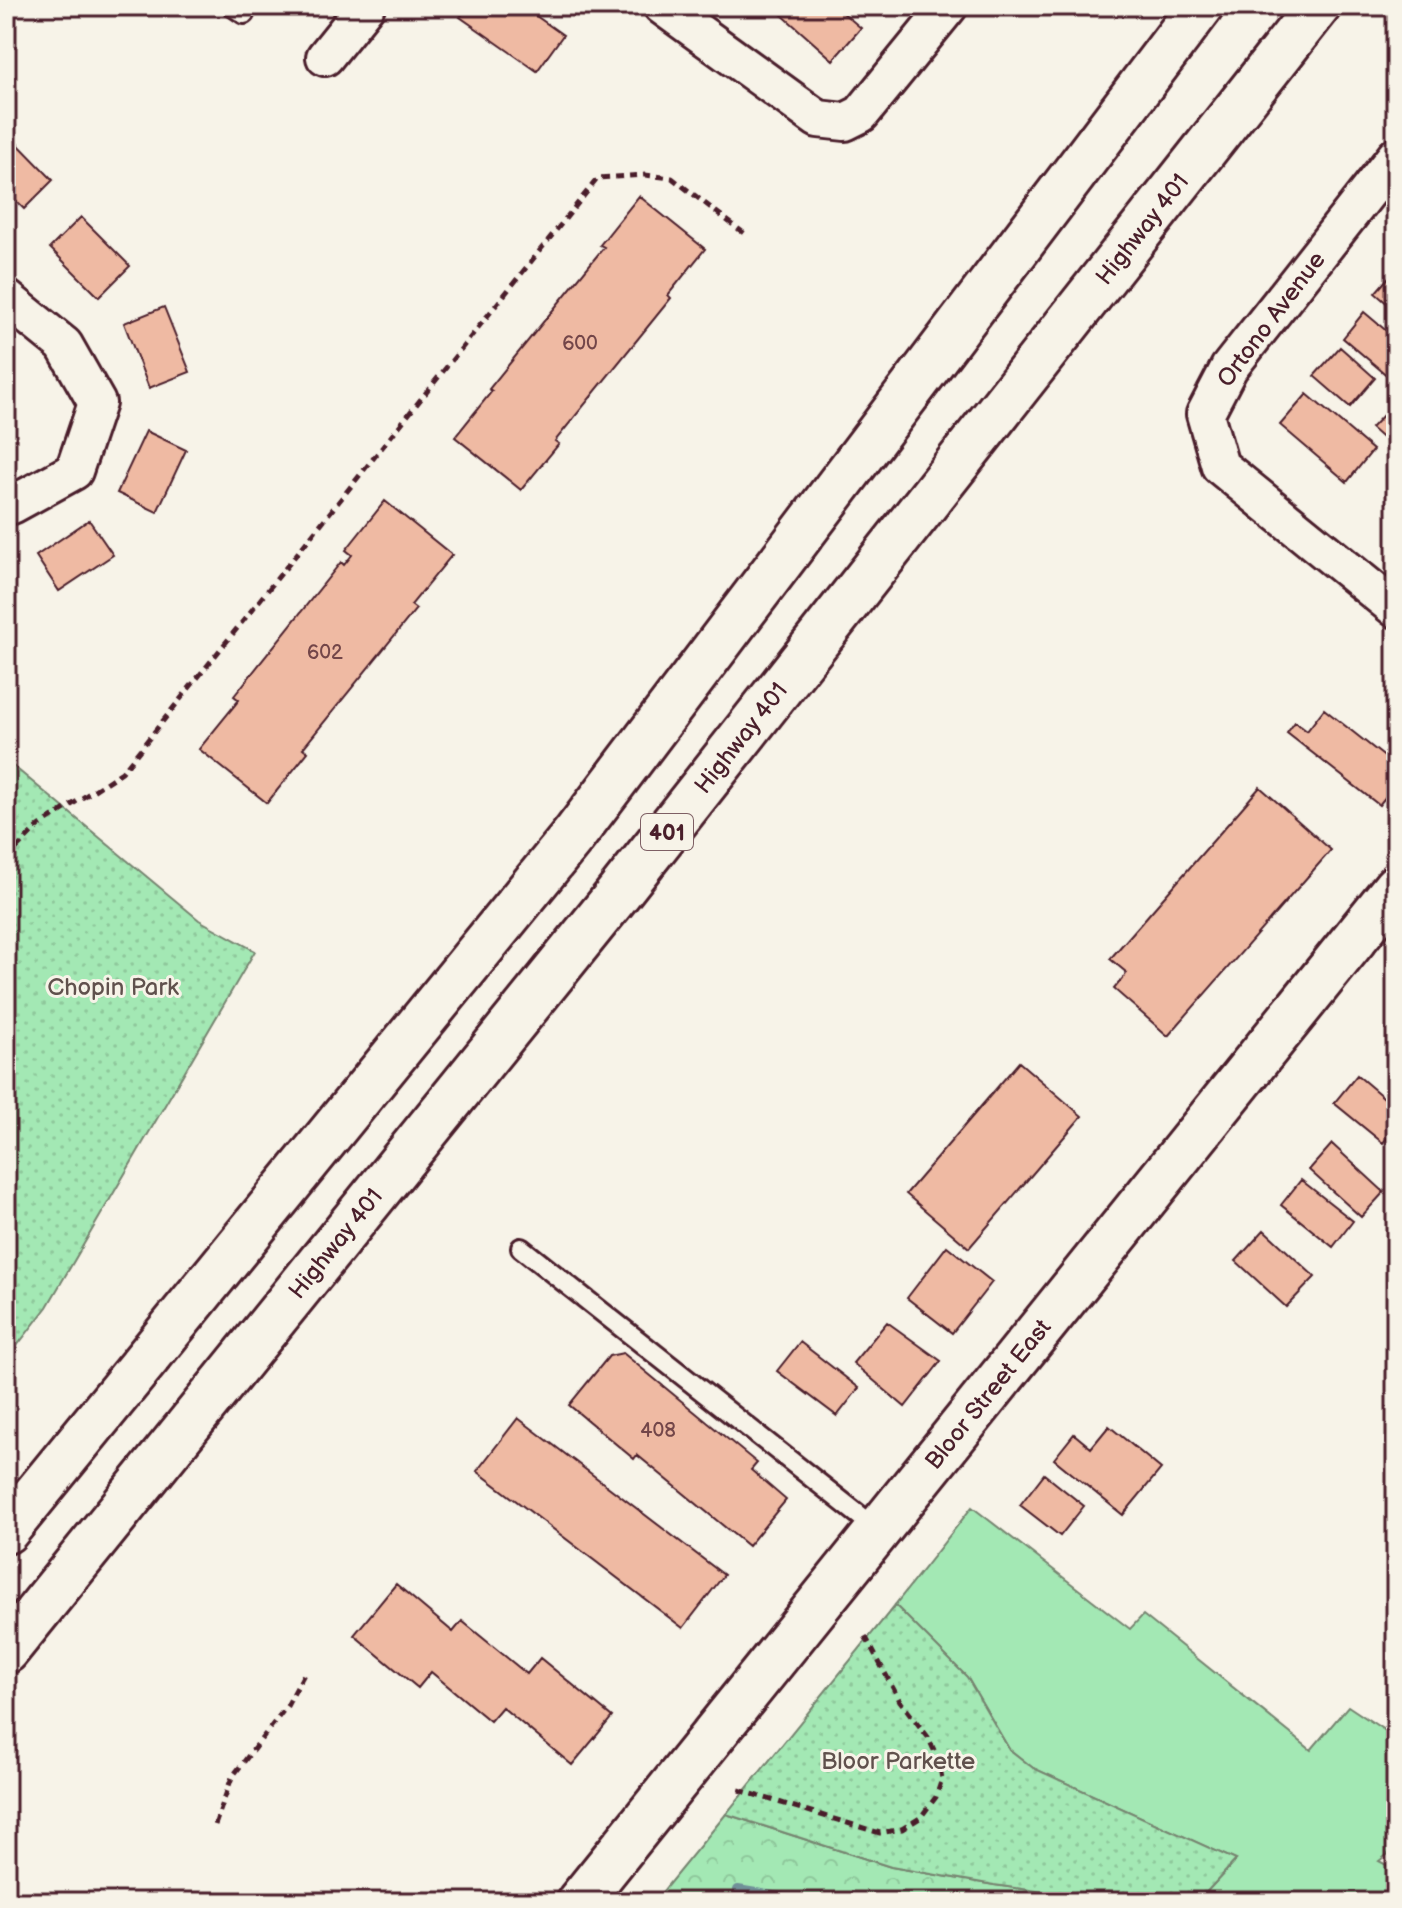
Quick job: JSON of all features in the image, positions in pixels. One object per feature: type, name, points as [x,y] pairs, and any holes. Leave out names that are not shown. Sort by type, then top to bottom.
[{"type":"main road","points":[[6,1531],[574,835],[1201,6]]},
{"type":"main road","name":"Highway 401","points":[[6,1651],[613,900],[1318,6]]},
{"type":"main road","name":"Bloor Street East","points":[[579,1902],[1396,887]]},
{"type":"street","points":[[325,57],[366,6]]},
{"type":"street","points":[[662,6],[818,119],[845,122],[861,114],[949,6]]},
{"type":"street","name":"Ortono Avenue","points":[[1396,156],[1229,368],[1205,414],[1220,466],[1396,609]]},
{"type":"street","points":[[6,298],[64,345],[97,403],[74,471],[12,505],[6,503]]},
{"type":"lane","points":[[521,1248],[878,1530]]},
{"type":"path","points":[[6,859],[39,826],[122,772],[598,178],[645,175],[672,178],[745,234]]},
{"type":"path","points":[[739,1790],[880,1833],[902,1829],[920,1818],[936,1797],[942,1779],[939,1761],[928,1737],[900,1701],[864,1634]]},
{"type":"path","points":[[215,1825],[232,1777],[287,1706],[304,1674]]},
{"type":"green space","name":"Chopin Park","points":[[6,760],[199,920],[255,951],[47,1307],[6,1360]]},
{"type":"green space","points":[[972,1507],[1130,1629],[1143,1615],[1311,1750],[1348,1706],[1396,1738],[1396,1848],[1379,1861],[1396,1870],[1396,1902],[1101,1902],[1200,1899],[1236,1860],[1033,1768],[1009,1749],[967,1677],[895,1605]]},
{"type":"green space","name":"Bloor Parkette","points":[[895,1605],[967,1677],[1009,1749],[1033,1768],[1236,1860],[1200,1899],[1100,1900],[891,1867],[726,1814]]},
{"type":"green space","points":[[726,1814],[891,1867],[1101,1902],[654,1902]]},
{"type":"building","points":[[469,6],[522,6],[563,35],[537,71],[460,17]]},
{"type":"building","points":[[789,6],[835,6],[861,28],[833,60],[781,14]]},
{"type":"building","points":[[6,132],[53,180],[24,209],[6,191]]},
{"type":"building","points":[[639,196],[705,249],[668,295],[671,298],[555,441],[559,444],[521,490],[455,437],[492,391],[489,389],[604,247],[600,245]]},
{"type":"building","points":[[81,217],[130,266],[99,297],[50,248]]},
{"type":"building","points":[[1396,269],[1396,311],[1375,293]]},
{"type":"building","points":[[164,307],[190,372],[149,388],[124,323]]},
{"type":"building","points":[[1364,312],[1396,339],[1396,383],[1343,338]]},
{"type":"building","points":[[1340,347],[1375,378],[1350,407],[1314,376]]},
{"type":"building","points":[[1307,394],[1373,450],[1347,482],[1280,425]]},
{"type":"building","points":[[1387,411],[1396,419],[1396,450],[1371,428]]},
{"type":"building","points":[[146,431],[186,450],[157,512],[117,493]]},
{"type":"building","points":[[385,501],[452,555],[411,605],[416,609],[303,748],[308,752],[267,803],[199,749],[239,700],[234,696],[341,562],[344,565],[352,555],[346,550]]},
{"type":"building","points":[[89,520],[113,555],[59,591],[36,556]]},
{"type":"building","points":[[1324,709],[1396,766],[1396,784],[1379,805],[1287,733],[1295,722],[1307,731]]},
{"type":"building","points":[[1260,787],[1331,850],[1168,1036],[1114,989],[1127,973],[1110,959]]},
{"type":"building","points":[[1396,1050],[1396,1068],[1387,1060]]},
{"type":"building","points":[[1019,1062],[1082,1116],[969,1248],[906,1194]]},
{"type":"building","points":[[1357,1075],[1396,1108],[1396,1127],[1383,1143],[1334,1103]]},
{"type":"building","points":[[1332,1144],[1384,1192],[1361,1217],[1309,1170]]},
{"type":"building","points":[[1301,1180],[1353,1221],[1333,1247],[1281,1205]]},
{"type":"building","points":[[1264,1230],[1315,1277],[1286,1307],[1236,1261]]},
{"type":"building","points":[[947,1246],[992,1282],[952,1333],[907,1298]]},
{"type":"building","points":[[887,1322],[941,1361],[905,1407],[853,1363]]},
{"type":"building","points":[[800,1342],[859,1388],[837,1416],[777,1371]]},
{"type":"building","points":[[623,1353],[757,1463],[751,1470],[786,1500],[748,1546],[637,1455],[634,1459],[569,1405],[609,1356]]},
{"type":"building","points":[[518,1418],[724,1575],[683,1628],[477,1471]]},
{"type":"building","points":[[1109,1426],[1161,1469],[1123,1515],[1054,1459],[1074,1434],[1091,1448]]},
{"type":"building","points":[[1044,1474],[1084,1506],[1060,1536],[1020,1505]]},
{"type":"building","points":[[396,1584],[453,1632],[462,1621],[527,1674],[540,1658],[612,1717],[572,1765],[502,1707],[490,1721],[431,1672],[418,1688],[354,1635]]},
{"type":"waterway","points":[[738,1890],[809,1902]]}]
